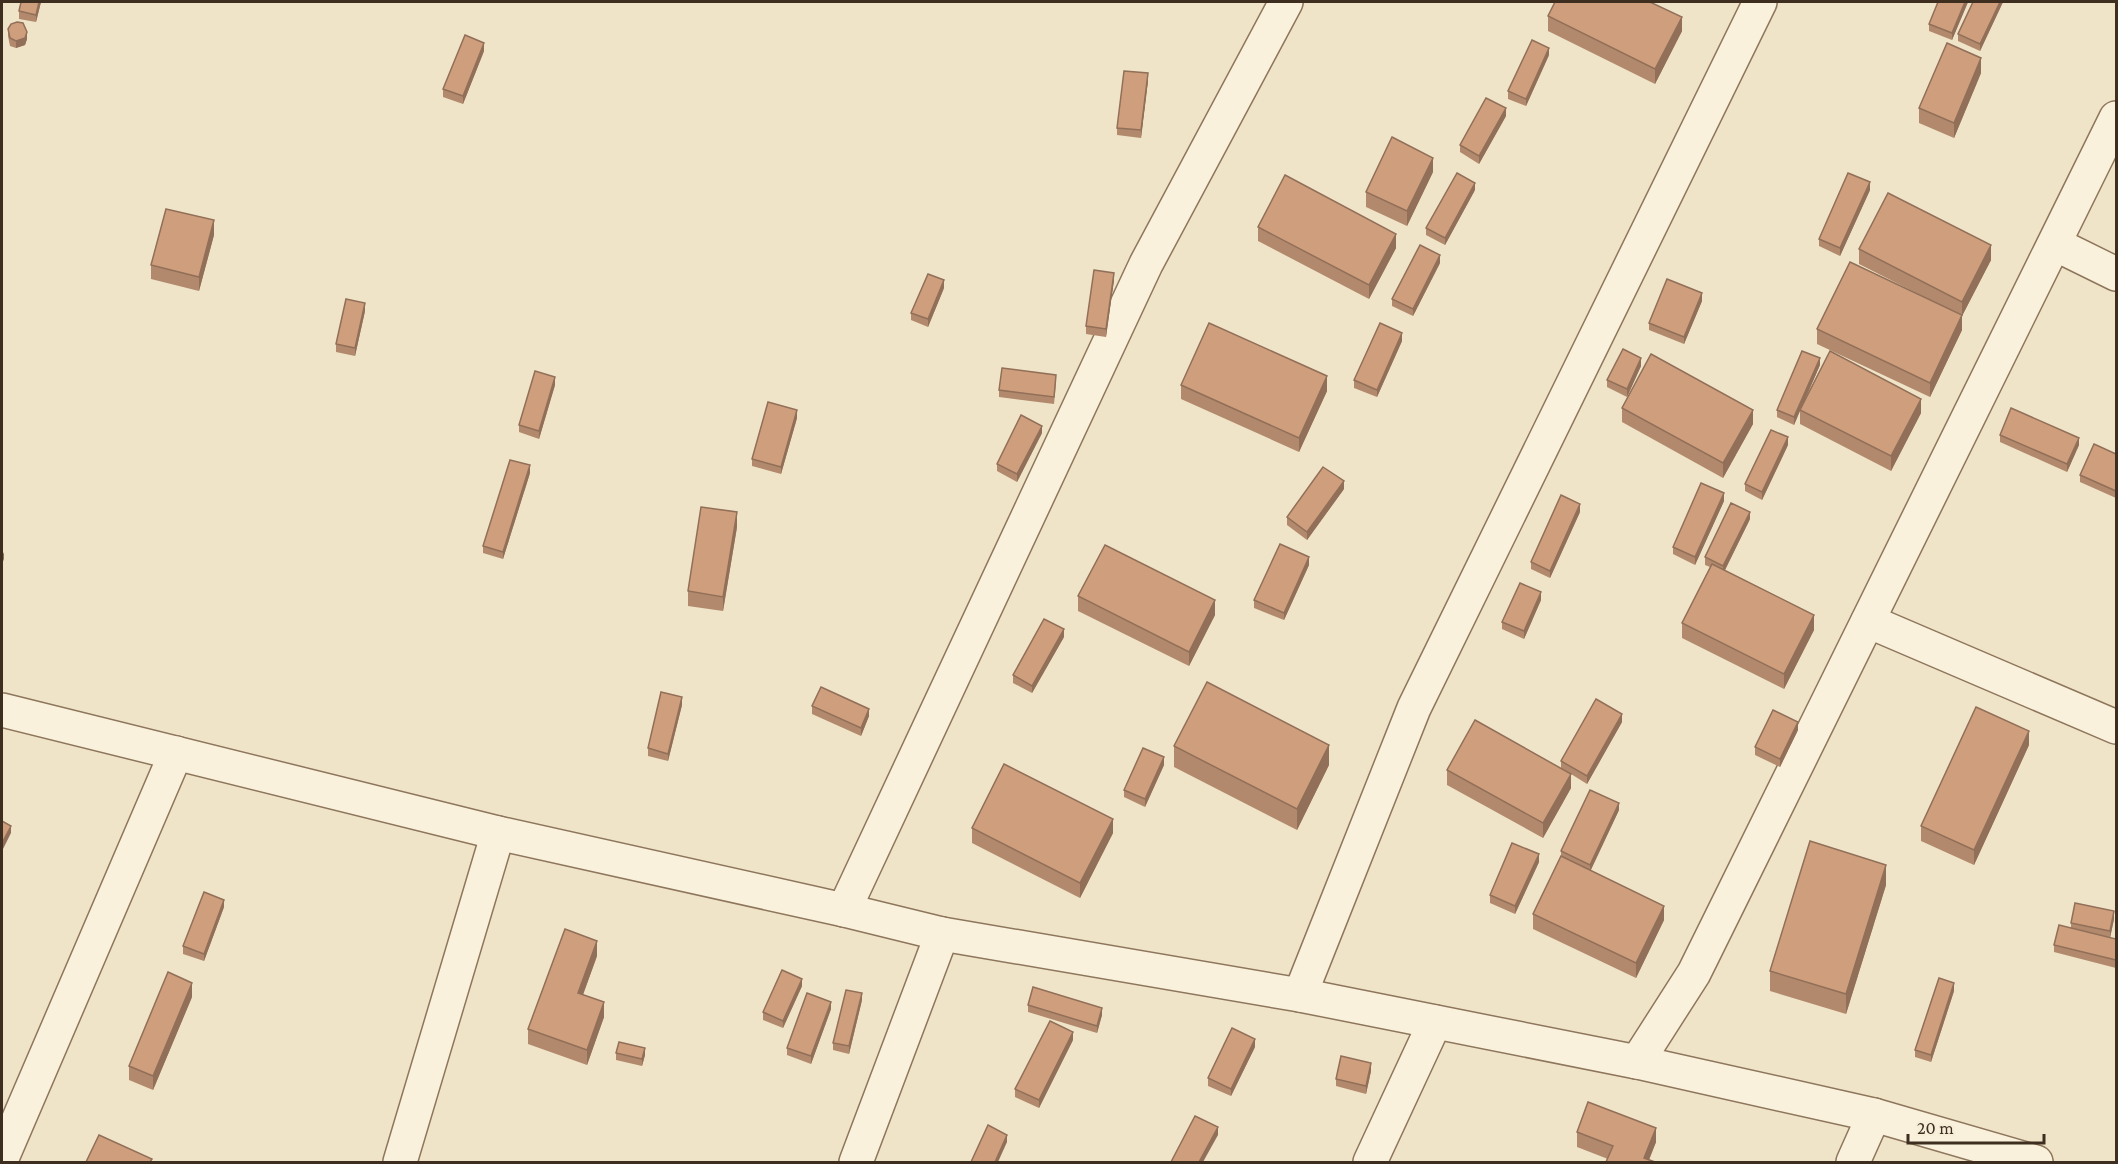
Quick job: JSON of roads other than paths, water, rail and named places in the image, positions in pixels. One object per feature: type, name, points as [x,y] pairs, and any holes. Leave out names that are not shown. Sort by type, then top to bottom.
[{"type":"street","points":[[844,910],[1146,264],[1286,2]]},
{"type":"street","points":[[1300,995],[1414,708],[1760,2]]},
{"type":"street","points":[[1637,1062],[1694,973],[2116,118]]},
{"type":"street","points":[[2055,244],[2116,274]]},
{"type":"street","points":[[1868,621],[2116,727]]},
{"type":"street","points":[[2,710],[498,833],[942,934],[1300,995],[1637,1062],[1874,1115],[2036,1162]]},
{"type":"street","points":[[2,1158],[176,753]]},
{"type":"street","points":[[400,1162],[498,833]]},
{"type":"street","points":[[856,1162],[942,934]]},
{"type":"street","points":[[1370,1162],[1435,1022]]},
{"type":"street","points":[[1853,1162],[1874,1115]]}]
